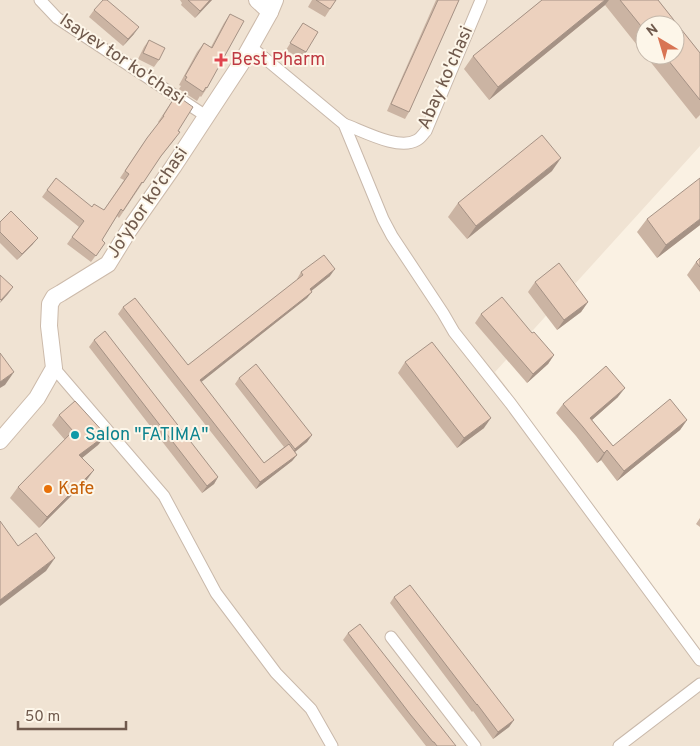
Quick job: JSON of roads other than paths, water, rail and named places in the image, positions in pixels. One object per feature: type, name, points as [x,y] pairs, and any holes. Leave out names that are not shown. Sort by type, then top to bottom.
[{"type":"street","name":"Isayev tor ko'chasi","points":[[40,0],[57,18],[206,116]]},
{"type":"street","points":[[257,0],[272,6]]},
{"type":"street","name":"Abay ko'chasi","points":[[344,124],[394,143],[407,144],[418,139],[426,131],[481,0]]},
{"type":"street","name":"Jo'ybor ko'chasi","points":[[54,368],[49,326],[50,304],[54,297],[108,264],[242,62],[272,6]]},
{"type":"street","points":[[250,46],[344,124],[383,219],[454,332],[511,404],[700,660]]},
{"type":"street","points":[[0,441],[37,398],[54,368],[164,496],[216,593],[276,673],[311,709],[332,746]]},
{"type":"street","points":[[391,637],[475,746]]},
{"type":"street","points":[[620,746],[700,684]]},
{"type":"place","name":"Best Pharm","points":[[221,60]]},
{"type":"place","name":"Salon \"FATIMA\"","points":[[75,435]]},
{"type":"place","name":"Kafe","points":[[48,489]]}]
